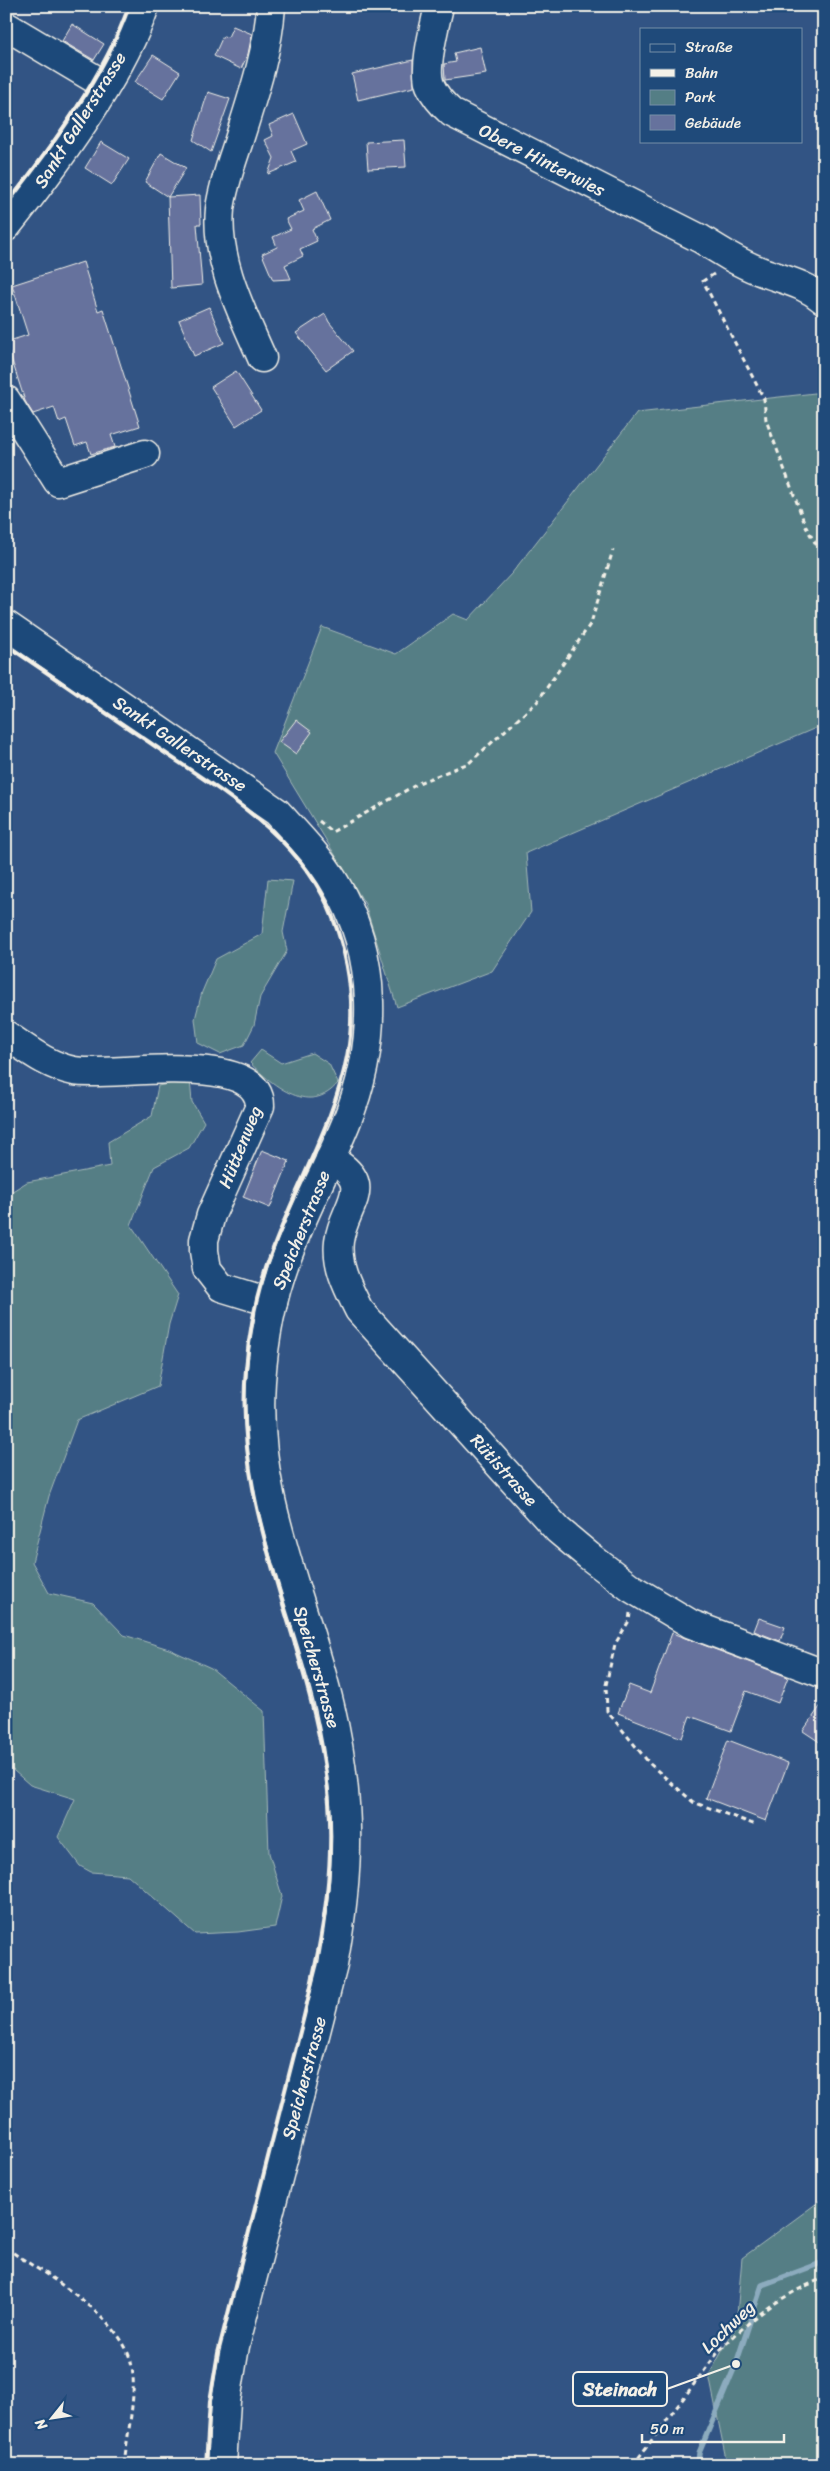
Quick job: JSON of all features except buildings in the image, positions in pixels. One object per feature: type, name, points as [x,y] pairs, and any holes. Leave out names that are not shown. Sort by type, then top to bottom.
[{"type":"street","name":"Sankt Gallerstrasse","points":[[6,227],[39,186],[105,85],[145,6]]},
{"type":"street","points":[[262,358],[228,272],[221,237],[220,210],[224,184],[257,83],[270,32],[271,6]]},
{"type":"street","name":"Obere Hinterwies","points":[[439,6],[429,68],[429,83],[441,104],[452,113],[701,239],[735,260],[760,271],[796,282],[824,300]]},
{"type":"street","points":[[6,26],[105,85]]},
{"type":"street","points":[[6,400],[58,482],[145,454]]},
{"type":"street","name":"Sankt Gallerstrasse","points":[[6,625],[277,812],[312,850],[335,883]]},
{"type":"street","name":"Speicherstrasse","points":[[222,2465],[226,2401],[235,2346],[333,1965],[346,1870],[345,1785],[337,1738],[329,1702],[277,1529],[263,1457],[260,1422],[264,1342],[273,1303],[301,1222],[347,1121],[366,1059],[369,1032],[368,980],[362,945],[351,913],[335,883]]},
{"type":"street","name":"Hüttenweg","points":[[6,1035],[49,1062],[72,1071],[101,1073],[187,1069],[241,1079],[254,1088],[260,1099],[260,1106],[211,1215],[204,1240],[204,1251],[207,1269],[221,1287],[273,1303]]},
{"type":"street","name":"Rütistrasse","points":[[330,1159],[342,1166],[353,1176],[355,1195],[339,1240],[340,1260],[345,1283],[359,1310],[558,1530],[631,1588],[691,1624],[824,1674]]},
{"type":"path","points":[[735,260],[703,281],[764,399],[769,429],[806,527],[824,558]]},
{"type":"path","points":[[318,820],[332,832],[421,782],[469,763],[537,702],[591,623],[613,550]]},
{"type":"path","points":[[631,1588],[629,1621],[615,1644],[606,1685],[607,1711],[650,1764],[693,1802],[756,1825]]},
{"type":"path","points":[[6,2248],[100,2313],[114,2328],[125,2346],[131,2362],[132,2380],[124,2465]]},
{"type":"path","name":"Lochweg","points":[[633,2465],[719,2351],[735,2335],[754,2317],[797,2289],[824,2278]]},
{"type":"green space","points":[[824,392],[824,733],[818,727],[526,853],[531,912],[492,971],[397,1007],[365,904],[273,753],[322,627],[396,654],[453,614],[468,620],[512,573],[637,413]]},
{"type":"green space","points":[[268,879],[293,881],[283,932],[287,951],[260,997],[254,1025],[244,1045],[220,1054],[198,1043],[195,1019],[202,992],[216,959],[262,934]]},
{"type":"green space","points":[[261,1050],[281,1063],[312,1053],[329,1064],[338,1083],[327,1093],[316,1097],[304,1098],[292,1094],[270,1081],[250,1063]]},
{"type":"green space","points":[[190,1080],[192,1102],[204,1122],[189,1148],[154,1167],[131,1225],[178,1295],[169,1324],[158,1386],[77,1420],[49,1496],[32,1562],[49,1593],[93,1603],[124,1635],[169,1649],[211,1668],[264,1711],[269,1853],[282,1896],[275,1927],[238,1932],[195,1934],[128,1875],[91,1872],[80,1866],[58,1837],[75,1799],[30,1785],[6,1764],[6,1195],[27,1182],[110,1166],[108,1142],[152,1116],[158,1086]]},
{"type":"green space","points":[[824,2198],[824,2465],[723,2465],[726,2459],[709,2375],[736,2326],[742,2258]]},
{"type":"waterway","points":[[698,2465],[699,2453],[736,2364],[762,2285],[824,2262]]},
{"type":"railway","points":[[6,205],[41,160],[75,110],[106,58],[129,6]]},
{"type":"railway","points":[[6,645],[229,797],[279,838],[301,862],[319,889],[333,918],[347,966],[351,1011],[348,1052],[338,1092],[324,1131],[288,1211],[266,1268],[254,1311],[246,1369],[245,1422],[250,1473],[274,1574],[317,1724],[326,1775],[330,1836],[327,1897],[317,1957],[304,2016],[218,2353],[210,2401],[206,2465]]},
{"type":"place","name":"Steinach","points":[[736,2364]]}]
